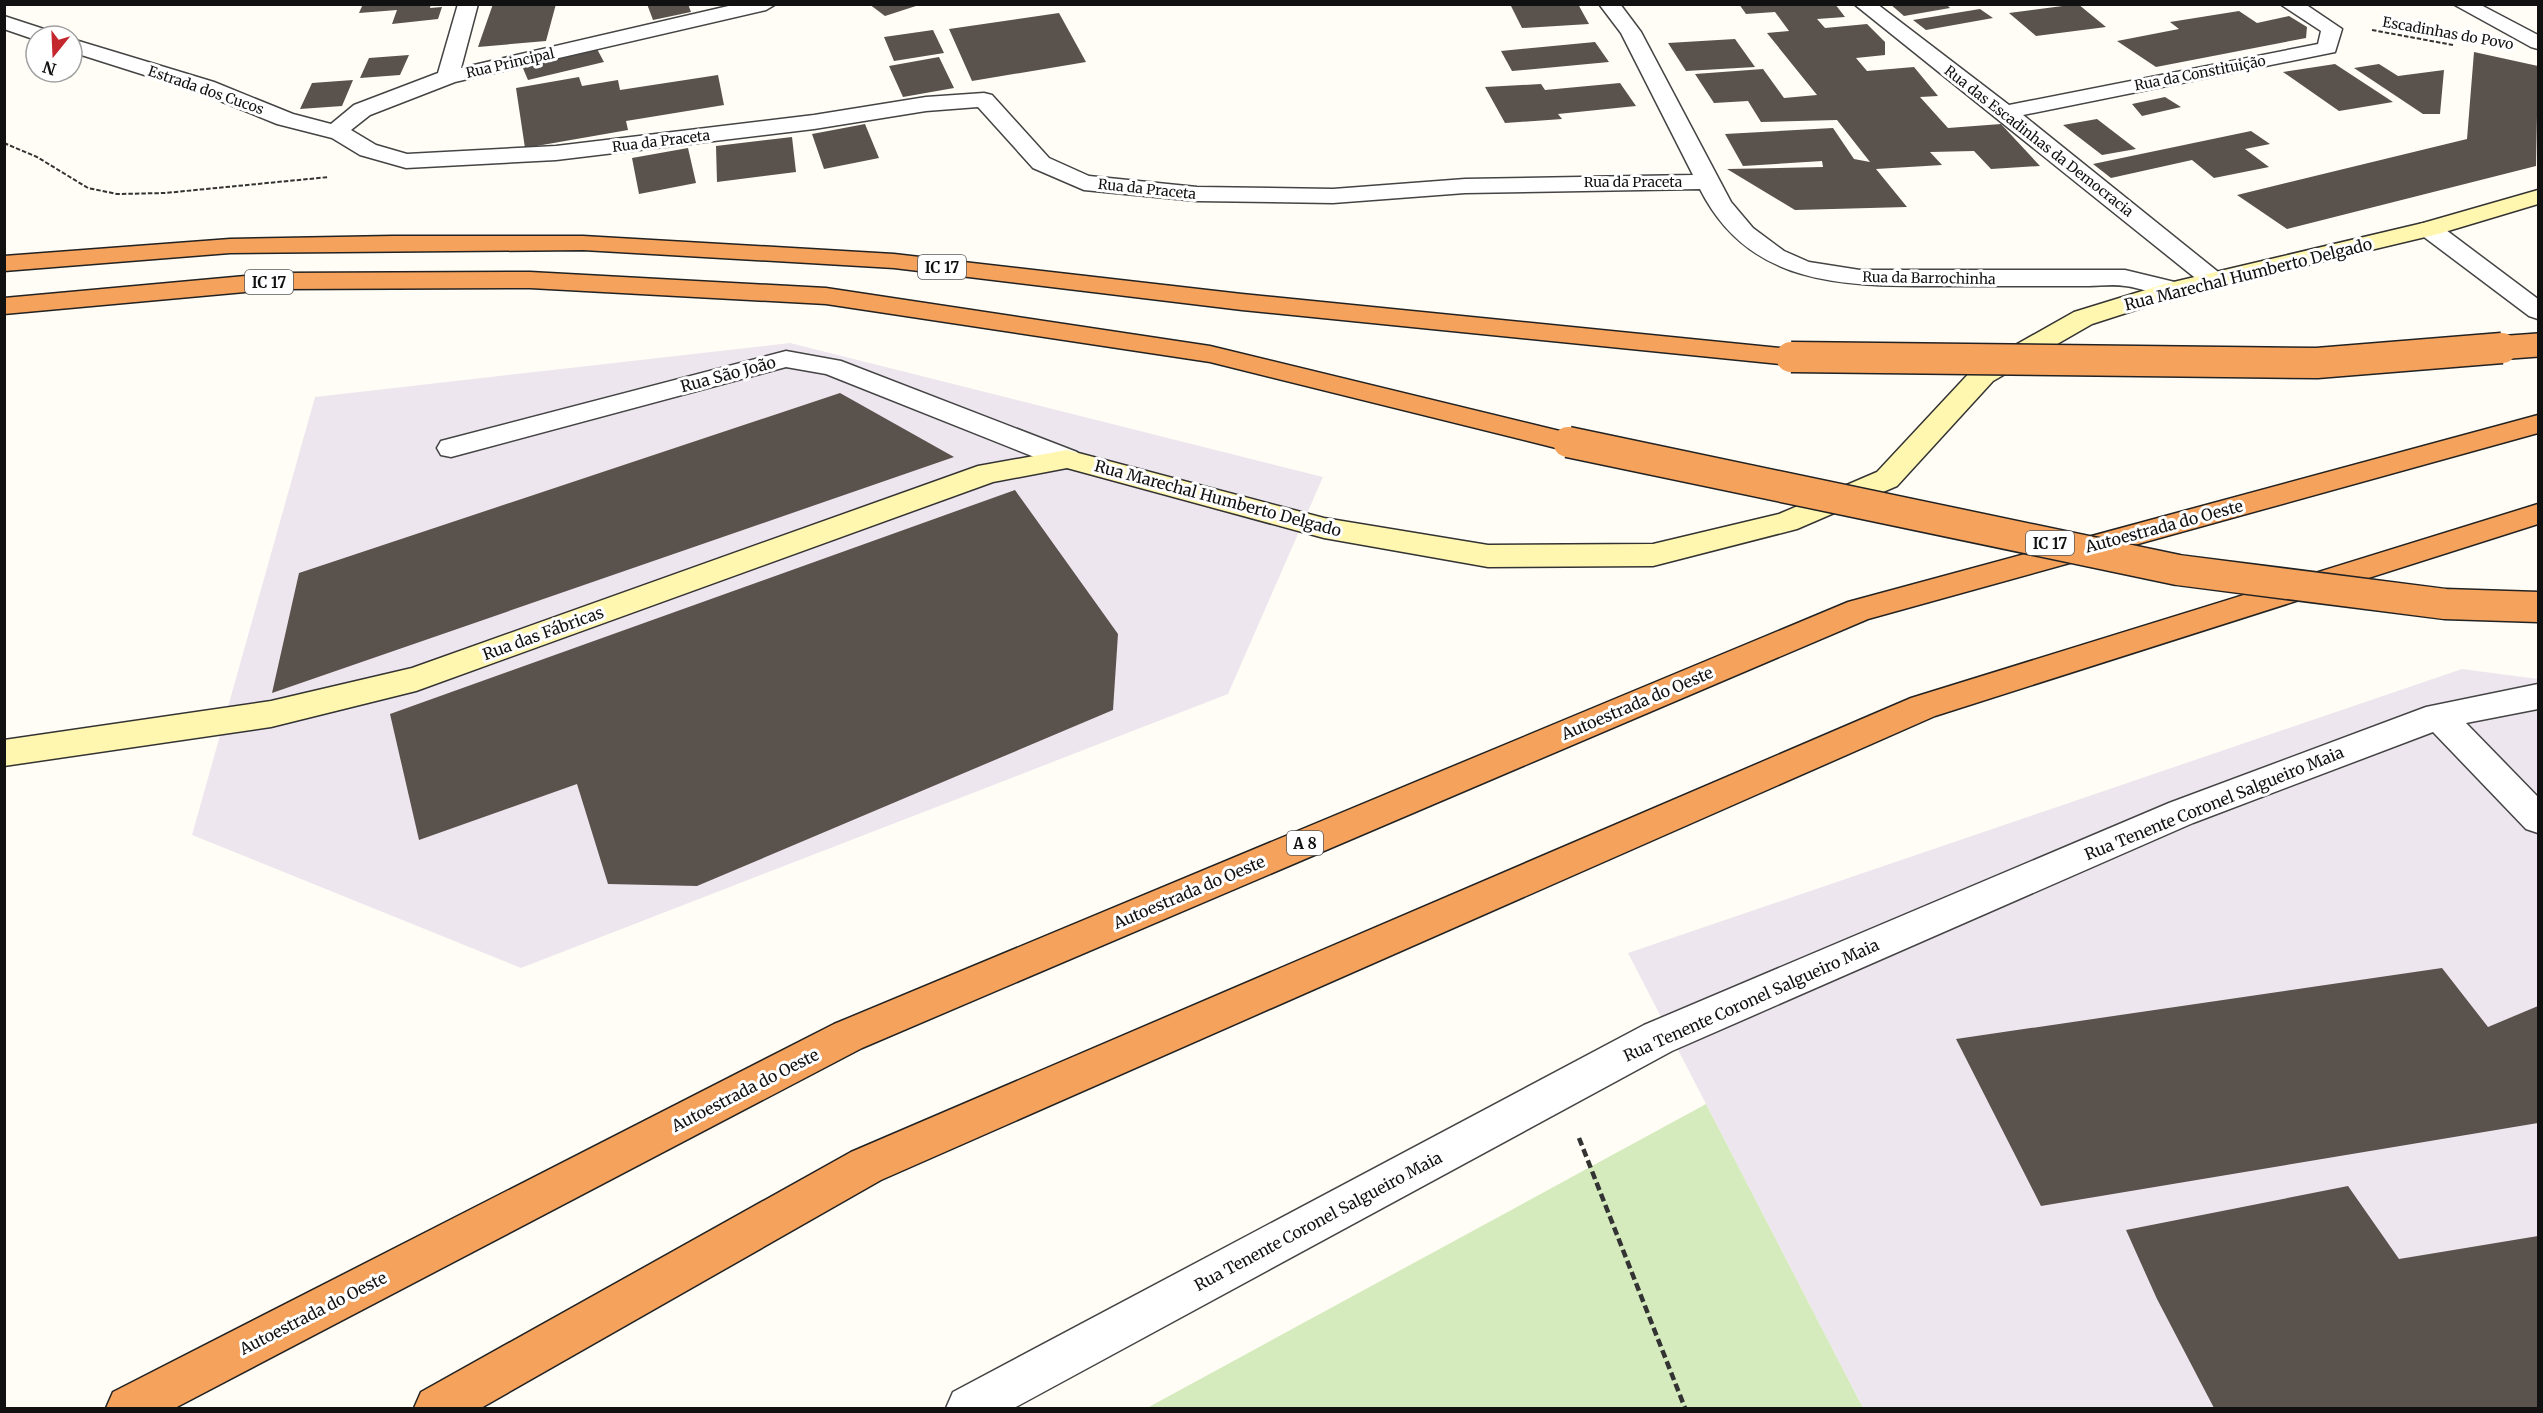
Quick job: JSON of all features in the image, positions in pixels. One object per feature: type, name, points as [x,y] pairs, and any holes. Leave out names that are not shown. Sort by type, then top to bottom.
[{"type":"highway","name":"IC 17","points":[[4,264],[230,246],[583,243],[894,261],[1242,302],[1791,357],[2317,363],[2538,345]]},
{"type":"highway","name":"IC 17","points":[[4,306],[279,281],[530,280],[826,297],[1210,354],[1568,442],[2178,570],[2445,604],[2538,607]]},
{"type":"highway","name":"Autoestrada do Oeste","points":[[129,1408],[848,1036],[1859,610],[2538,424]]},
{"type":"highway","points":[[437,1408],[866,1166],[1923,707],[2538,514]]},
{"type":"street","points":[[448,77],[459,29],[468,4]]},
{"type":"street","name":"Rua Principal","points":[[340,133],[340,127],[362,110],[448,77],[766,4]]},
{"type":"street","name":"Rua da Barrochinha","points":[[1610,4],[1631,32],[1720,205],[1744,233],[1775,256],[1803,268],[1871,278],[2126,278],[2174,290]]},
{"type":"street","name":"Rua das Escadinhas da Democracia","points":[[1864,4],[2005,112],[2213,280]]},
{"type":"street","points":[[2290,4],[2318,21]]},
{"type":"street","points":[[2463,4],[2494,10],[2538,43]]},
{"type":"street","name":"Rua da Constituição","points":[[2005,112],[2328,48],[2332,28],[2318,21]]},
{"type":"street","points":[[4,22],[24,29]]},
{"type":"street","name":"Estrada dos Cucos","points":[[84,49],[206,87],[285,119],[340,133]]},
{"type":"street","name":"Rua da Praceta","points":[[406,161],[556,153],[802,124],[926,104],[984,100],[1025,141],[1041,163],[1084,183],[1197,194],[1334,196],[1477,186],[1708,182]]},
{"type":"street","points":[[340,133],[368,150],[406,161]]},
{"type":"street","name":"Rua Marechal Humberto Delgado","points":[[1067,459],[1324,528],[1488,556],[1653,555],[1787,522],[1887,479],[1983,375],[2083,318],[2174,290],[2429,229],[2538,197]]},
{"type":"street","points":[[2429,229],[2538,311]]},
{"type":"street","name":"Rua São João","points":[[451,448],[786,359],[832,367],[1067,459]]},
{"type":"street","name":"Rua das Fábricas","points":[[4,753],[271,714],[416,679],[988,473],[1067,459]]},
{"type":"street","name":"Rua Tenente Coronel Salgueiro Maia","points":[[969,1408],[1658,1038],[2181,813],[2438,716],[2538,697]]},
{"type":"street","points":[[2438,716],[2538,819]]},
{"type":"path","name":"Escadinhas do Povo","points":[[2318,21],[2457,45]]},
{"type":"path","points":[[4,143],[37,157],[88,188],[117,194],[165,193],[289,182],[371,172],[406,161]]},
{"type":"path","points":[[1560,1090],[1685,1408]]},
{"type":"shaded area","points":[[790,343],[1323,477],[1228,694],[521,968],[192,835],[315,397]]},
{"type":"shaded area","points":[[2462,669],[2538,679],[2538,1408],[1863,1408],[1628,953]]},
{"type":"green space","points":[[1706,1104],[1863,1408],[1147,1408]]},
{"type":"building","points":[[363,4],[431,4],[430,8],[442,7],[438,19],[392,24],[397,10],[359,13]]},
{"type":"building","points":[[493,4],[556,4],[546,41],[478,47]]},
{"type":"building","points":[[647,4],[688,4],[691,12],[653,20]]},
{"type":"building","points":[[869,4],[919,4],[919,5],[885,16]]},
{"type":"building","points":[[1510,4],[1578,4],[1589,24],[1522,28]]},
{"type":"building","points":[[1739,4],[1835,4],[1845,17],[1817,19],[1825,28],[1867,24],[1885,42],[1885,55],[1856,58],[1867,71],[1914,67],[1938,96],[1920,97],[1948,128],[2001,124],[2040,166],[1991,169],[1974,151],[1930,152],[1942,165],[1876,169],[1907,207],[1795,210],[1727,169],[1823,167],[1822,161],[1743,166],[1725,134],[1833,128],[1854,159],[1870,162],[1837,120],[1761,122],[1748,101],[1714,103],[1695,74],[1763,69],[1784,98],[1817,95],[1767,33],[1789,31],[1775,12],[1746,14]]},
{"type":"building","points":[[1890,4],[1946,4],[1950,8],[1904,16]]},
{"type":"building","points":[[2078,4],[2106,27],[2036,36],[2009,13]]},
{"type":"building","points":[[1980,9],[1993,18],[1926,30],[1913,20]]},
{"type":"building","points":[[2239,11],[2257,23],[2289,16],[2307,27],[2306,38],[2156,67],[2117,41],[2179,29],[2170,22]]},
{"type":"building","points":[[1059,13],[1086,62],[972,81],[949,29]]},
{"type":"building","points":[[933,30],[944,53],[894,61],[884,37]]},
{"type":"building","points":[[1735,39],[1755,67],[1686,71],[1668,43]]},
{"type":"building","points":[[1595,42],[1609,62],[1512,71],[1501,51]]},
{"type":"building","points":[[597,49],[604,62],[528,80],[522,66]]},
{"type":"building","points":[[2474,52],[2538,66],[2536,166],[2287,229],[2237,195],[2467,139]]},
{"type":"building","points":[[409,55],[400,75],[360,78],[369,58]]},
{"type":"building","points":[[939,57],[954,88],[903,97],[889,66]]},
{"type":"building","points":[[2335,64],[2393,102],[2339,111],[2283,72]]},
{"type":"building","points":[[2379,64],[2398,76],[2444,70],[2440,114],[2423,114],[2354,68]]},
{"type":"building","points":[[718,75],[724,105],[626,121],[628,130],[525,148],[516,88],[579,77],[582,86],[618,80],[620,90]]},
{"type":"building","points":[[353,80],[342,106],[300,109],[312,83]]},
{"type":"building","points":[[1620,83],[1636,106],[1558,114],[1562,119],[1505,123],[1485,87],[1541,84],[1545,90]]},
{"type":"building","points":[[2165,97],[2181,107],[2142,116],[2132,104]]},
{"type":"building","points":[[2097,119],[2136,149],[2102,155],[2063,125]]},
{"type":"building","points":[[865,124],[879,158],[824,169],[812,134]]},
{"type":"building","points":[[2251,131],[2270,144],[2245,149],[2269,167],[2214,178],[2192,160],[2111,178],[2093,164]]},
{"type":"building","points":[[792,137],[796,172],[717,182],[716,146]]},
{"type":"building","points":[[688,148],[696,183],[639,194],[632,158]]},
{"type":"building","points":[[840,393],[954,457],[272,693],[299,573]]},
{"type":"building","points":[[1015,490],[1118,634],[1113,710],[697,886],[608,884],[577,784],[419,840],[390,714]]},
{"type":"building","points":[[2442,968],[2488,1027],[2538,1006],[2538,1123],[2041,1206],[1956,1039]]},
{"type":"building","points":[[2348,1186],[2399,1259],[2538,1236],[2538,1408],[2214,1408],[2157,1299],[2126,1230]]}]
